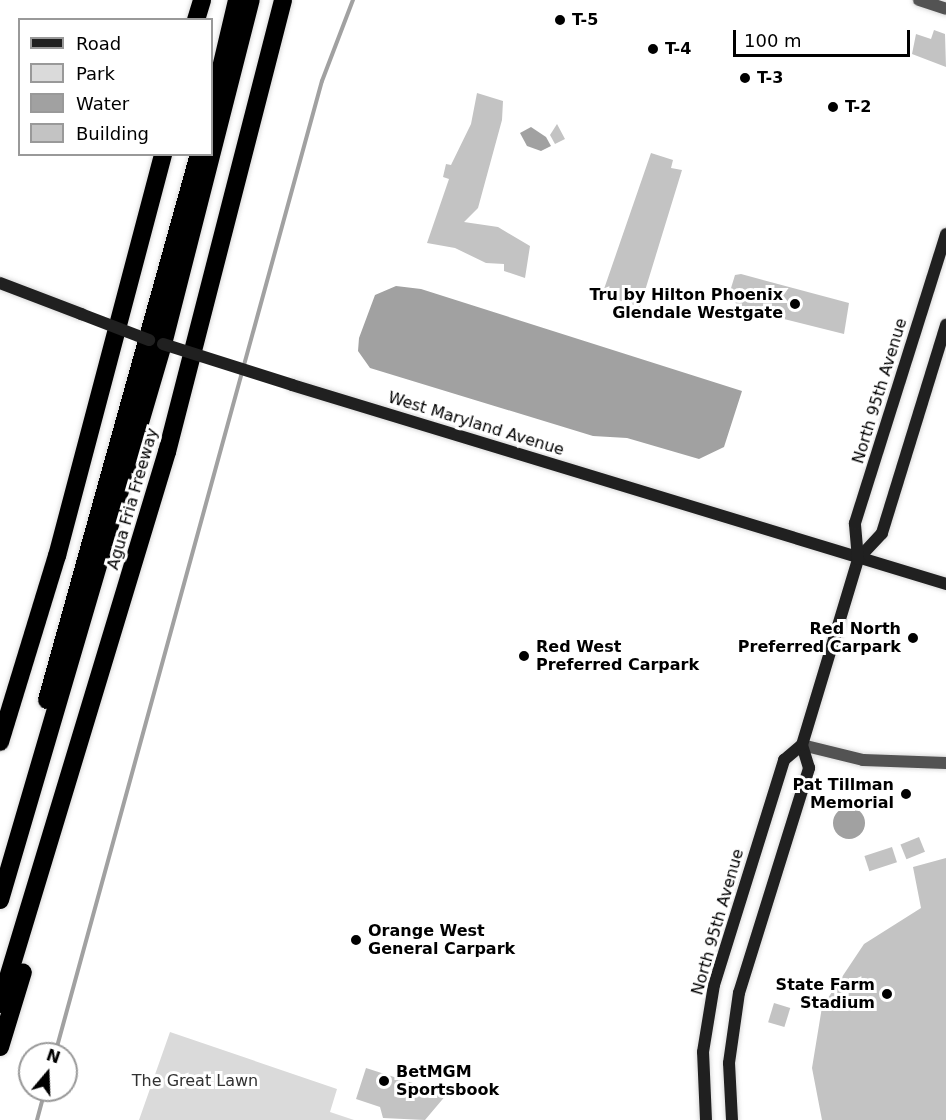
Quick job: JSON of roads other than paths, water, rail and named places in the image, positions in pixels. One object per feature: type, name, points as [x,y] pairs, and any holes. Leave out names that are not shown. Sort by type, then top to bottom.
[{"type":"highway","points":[[191,18],[192,0]]},
{"type":"highway","points":[[196,18],[201,0]]},
{"type":"highway","points":[[213,103],[226,74],[237,0]]},
{"type":"highway","points":[[213,124],[226,74],[251,0]]},
{"type":"highway","name":"Agua Fria Freeway","points":[[0,1004],[55,836],[167,452],[255,118],[283,0]]},
{"type":"highway","points":[[255,118],[296,0]]},
{"type":"highway","points":[[0,741],[60,545],[162,156]]},
{"type":"highway","points":[[156,342],[199,156]]},
{"type":"highway","points":[[0,900],[156,342],[205,156]]},
{"type":"highway","points":[[0,860],[104,526]]},
{"type":"highway","points":[[0,1047],[49,886],[55,836]]},
{"type":"street","points":[[919,0],[946,9]]},
{"type":"street","name":"North 95th Avenue","points":[[732,1120],[734,1014],[809,768],[802,746],[858,559],[855,523],[946,234]]},
{"type":"street","name":"West Maryland Avenue","points":[[0,283],[156,342],[946,585]]},
{"type":"street","name":"North 95th Avenue","points":[[858,559],[882,533],[946,325]]},
{"type":"street","points":[[802,746],[863,760],[946,762]]},
{"type":"street","name":"North 95th Avenue","points":[[706,1120],[704,1052],[714,985],[784,760],[802,746]]},
{"type":"water","points":[[531,127],[546,137],[551,146],[541,151],[527,146],[520,133]]},
{"type":"water","points":[[396,286],[421,289],[742,391],[724,447],[699,459],[627,438],[593,436],[370,368],[358,351],[359,338],[375,295]]},
{"type":"water","points":[[849,807],[860,812],[865,823],[860,834],[849,839],[838,834],[833,823],[838,812]]},
{"type":"waterway","points":[[58,1042],[322,81],[353,0]]},
{"type":"waterway","points":[[37,1120],[42,1102]]},
{"type":"place","name":"T-5","points":[[560,20]]},
{"type":"place","name":"T-4","points":[[653,49]]},
{"type":"place","name":"T-3","points":[[745,78]]},
{"type":"place","name":"T-2","points":[[833,107]]},
{"type":"place","name":"Tru by Hilton Phoenix Glendale Westgate","points":[[795,304]]},
{"type":"place","name":"Red North Preferred Carpark","points":[[913,638]]},
{"type":"place","name":"Red West Preferred Carpark","points":[[524,656]]},
{"type":"place","name":"Pat Tillman Memorial","points":[[906,794]]},
{"type":"place","name":"Orange West General Carpark","points":[[356,940]]},
{"type":"place","name":"State Farm Stadium","points":[[887,994]]},
{"type":"place","name":"BetMGM Sportsbook","points":[[384,1081]]},
{"type":"park label","name":"The Great Lawn","points":[[195,1081]]}]
